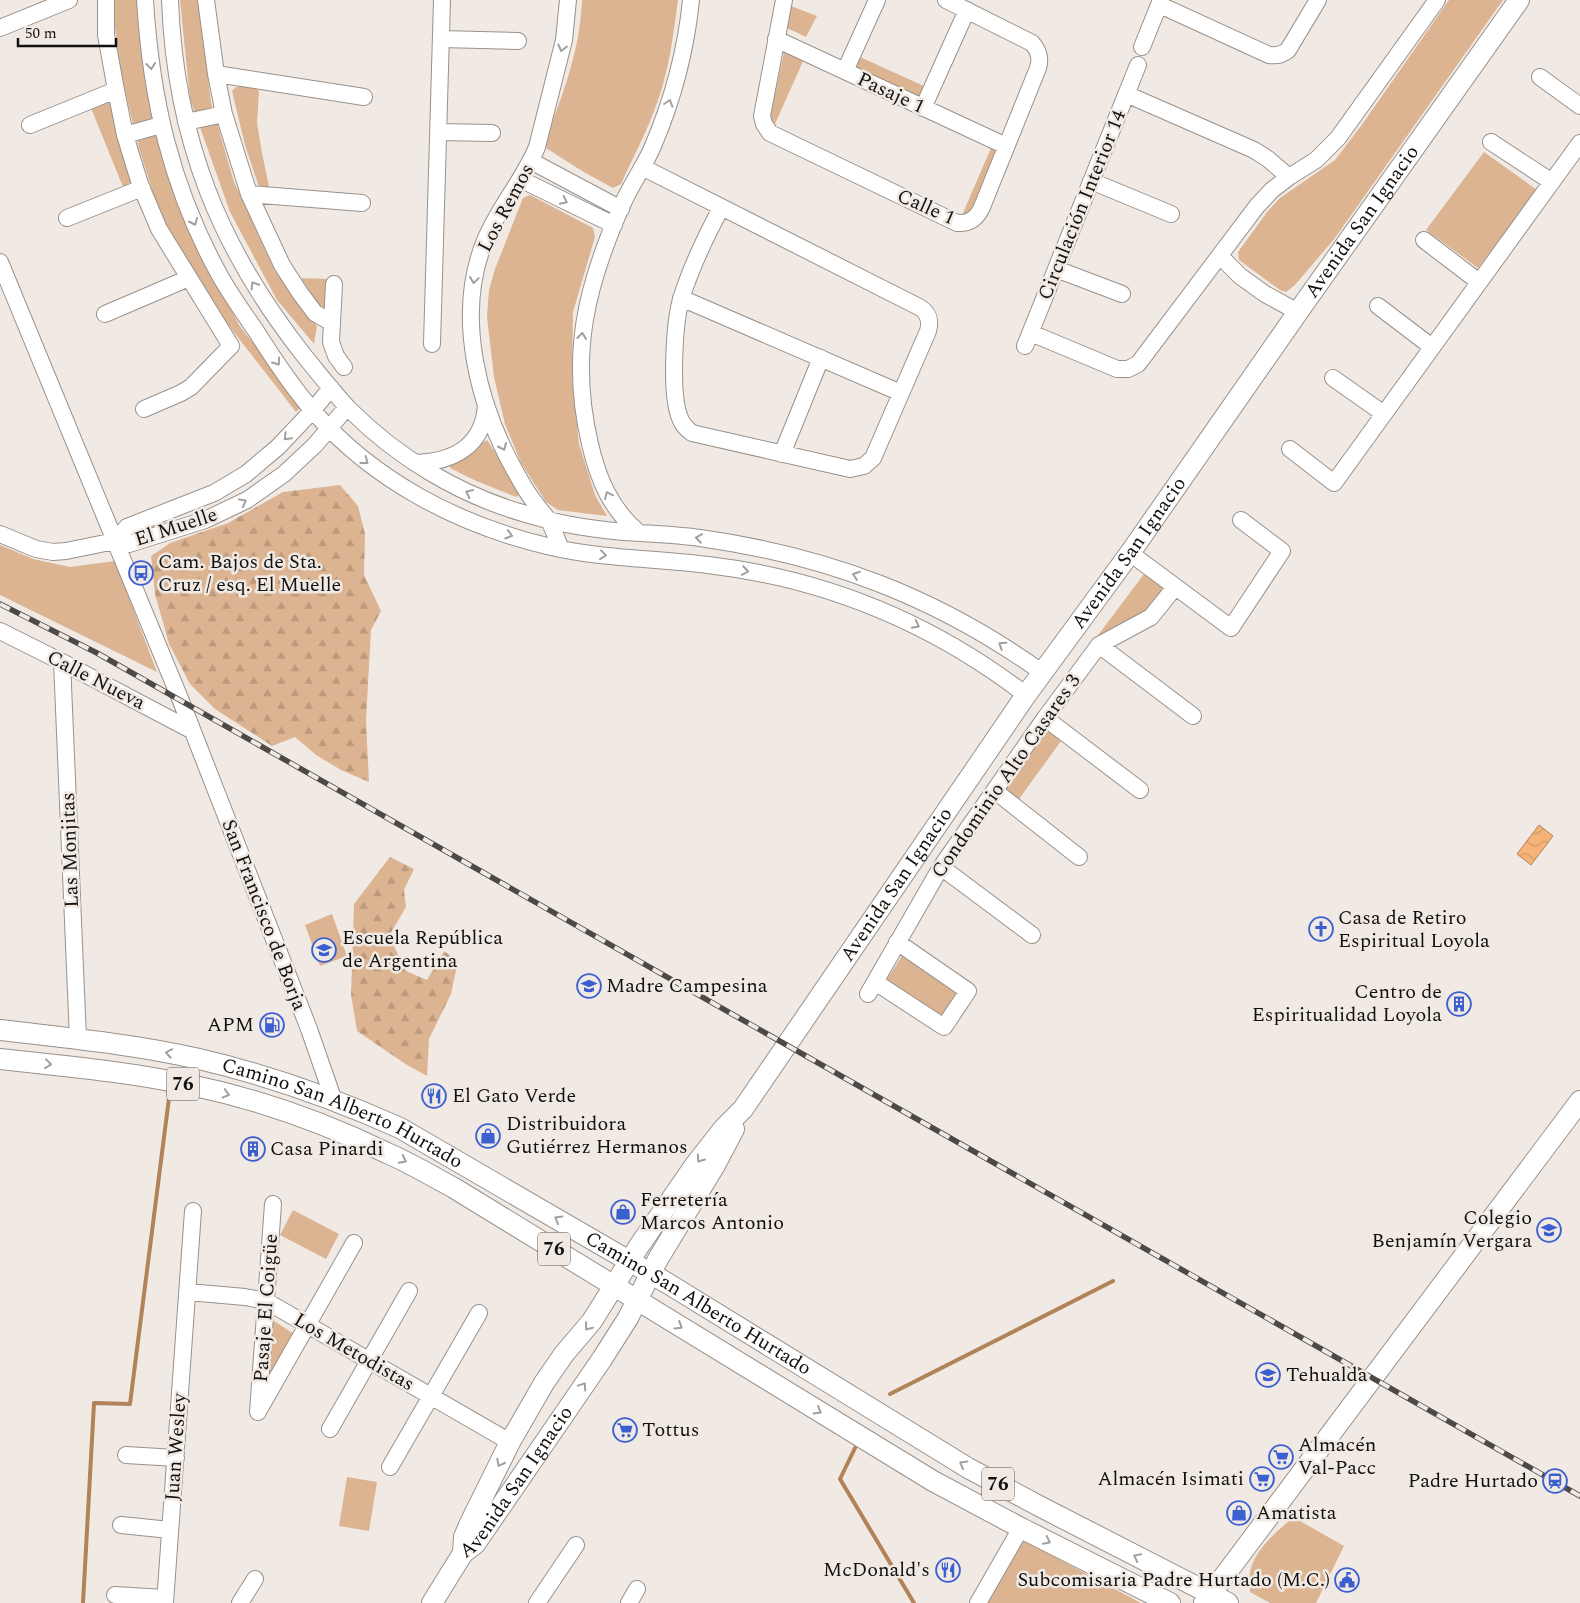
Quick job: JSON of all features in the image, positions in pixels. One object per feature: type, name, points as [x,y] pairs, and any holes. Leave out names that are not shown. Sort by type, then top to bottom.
[{"type":"main road","name":"Avenida San Ignacio","points":[[463,1553],[475,1544],[490,1524],[602,1359],[638,1300],[667,1243],[726,1146],[743,1109],[1026,695],[1130,553],[1519,0]]},
{"type":"main road","name":"Camino San Alberto Hurtado","points":[[0,1030],[148,1049],[200,1059],[294,1086],[400,1128],[651,1273],[968,1468],[1215,1600]]},
{"type":"main road","name":"Camino San Alberto Hurtado","points":[[0,1058],[97,1069],[194,1086],[256,1102],[326,1126],[387,1152],[454,1188],[953,1493],[1170,1603]]},
{"type":"main road","points":[[1215,1600],[1580,1101]]},
{"type":"main road","name":"Avenida San Ignacio","points":[[463,1553],[466,1530],[510,1442],[544,1383],[564,1354],[592,1321],[696,1165],[724,1128],[743,1109]]},
{"type":"main road","points":[[432,1603],[463,1553]]},
{"type":"street","points":[[0,28],[69,0]]},
{"type":"street","points":[[106,0],[106,36],[116,90],[125,135],[142,188],[159,229],[231,346],[191,387],[144,409]]},
{"type":"street","points":[[145,0],[152,73],[161,125],[179,186],[201,237],[219,273],[252,327],[312,411],[363,460],[386,477],[423,499],[497,532],[561,549],[614,557],[708,565],[784,578],[825,589],[883,610],[911,623],[961,650],[1026,695]]},
{"type":"street","points":[[170,0],[176,64],[186,122],[200,173],[214,209],[240,263],[273,314],[347,407],[380,437],[415,464],[474,495],[507,508],[548,520],[598,529],[703,539],[789,555],[836,567],[893,588],[958,618],[1042,673]]},
{"type":"street","points":[[206,0],[216,74],[224,114],[249,194],[282,265],[300,293],[315,313],[332,323]]},
{"type":"street","points":[[432,344],[442,0]]},
{"type":"street","name":"Los Remos","points":[[561,549],[548,520],[530,497],[515,471],[486,402],[478,372],[473,338],[472,301],[475,276],[483,245],[489,231],[531,161],[537,147],[564,40],[568,0]]},
{"type":"street","points":[[638,532],[616,510],[602,482],[593,456],[582,398],[581,349],[587,301],[598,262],[621,209],[662,125],[677,77],[692,0]]},
{"type":"street","name":"Calle 1","points":[[784,0],[762,116],[764,124],[770,133],[958,223],[968,222],[977,216],[1038,68],[1040,58],[1039,52],[1032,43],[946,0]]},
{"type":"street","points":[[845,71],[877,0]]},
{"type":"street","points":[[1142,47],[1161,2],[1269,55],[1284,54],[1318,0]]},
{"type":"street","points":[[1298,312],[1266,294],[1240,276],[1220,256],[1257,206],[1272,190],[1316,160],[1338,138],[1437,0]]},
{"type":"street","points":[[923,108],[967,10]]},
{"type":"street","points":[[148,36],[173,34]]},
{"type":"street","points":[[440,39],[518,41]]},
{"type":"street","name":"Pasaje 1","points":[[776,39],[1006,146]]},
{"type":"street","name":"Circulación Interior 14","points":[[1138,65],[1028,340],[1117,369],[1128,369],[1138,364],[1220,256]]},
{"type":"street","points":[[216,74],[364,97]]},
{"type":"street","points":[[1540,77],[1580,106]]},
{"type":"street","points":[[30,125],[116,90]]},
{"type":"street","points":[[1126,94],[1254,150],[1289,177]]},
{"type":"street","points":[[186,122],[224,114]]},
{"type":"street","points":[[125,135],[161,125]]},
{"type":"street","points":[[439,132],[492,133]]},
{"type":"street","points":[[1491,142],[1552,182]]},
{"type":"street","points":[[1290,449],[1334,483],[1580,143]]},
{"type":"street","points":[[531,161],[621,209]]},
{"type":"street","points":[[642,167],[919,306],[925,312],[929,320],[928,331],[873,458],[864,466],[850,469],[782,454],[692,433],[684,426],[678,412],[674,370],[676,332],[681,298],[700,248],[721,208]]},
{"type":"street","points":[[520,179],[614,226]]},
{"type":"street","points":[[1092,181],[1171,214]]},
{"type":"street","points":[[67,218],[142,188]]},
{"type":"street","points":[[249,194],[362,203]]},
{"type":"street","points":[[1424,240],[1479,282]]},
{"type":"street","name":"San Francisco de Borja","points":[[0,262],[191,730],[309,1029],[334,1101]]},
{"type":"street","points":[[1056,269],[1122,294]]},
{"type":"street","points":[[105,314],[189,278]]},
{"type":"street","points":[[334,284],[331,342],[344,367]]},
{"type":"street","points":[[681,298],[901,393]]},
{"type":"street","points":[[1378,306],[1432,347]]},
{"type":"street","points":[[252,327],[273,314]]},
{"type":"street","points":[[782,454],[821,358]]},
{"type":"street","points":[[1333,378],[1384,414]]},
{"type":"street","name":"El Muelle","points":[[331,388],[278,447],[246,474],[214,493],[126,527],[115,541],[129,544],[204,520],[247,500],[295,465],[347,407]]},
{"type":"street","points":[[415,464],[446,458],[468,446],[477,436],[482,424],[486,402]]},
{"type":"street","points":[[1130,553],[1230,628],[1282,551],[1241,520]]},
{"type":"street","points":[[0,534],[36,549],[53,552],[115,541]]},
{"type":"street","points":[[784,578],[790,567],[789,555]]},
{"type":"street","name":"Condominio Alto Casares 3","points":[[897,942],[968,991],[944,1027],[871,988],[897,942],[941,867],[1045,718],[1099,645],[1151,617],[1175,587]]},
{"type":"street","points":[[883,610],[886,597],[893,588]]},
{"type":"street","name":"Calle Nueva","points":[[0,631],[191,730]]},
{"type":"street","points":[[1099,645],[1193,716]]},
{"type":"street","name":"Las Monjitas","points":[[62,662],[78,1039]]},
{"type":"street","points":[[1045,718],[1140,790]]},
{"type":"street","points":[[995,791],[1079,856]]},
{"type":"street","points":[[941,867],[1032,935]]},
{"type":"street","name":"Pasaje El Coigüe","points":[[273,1204],[258,1412],[307,1325]]},
{"type":"street","name":"Juan Wesley","points":[[165,1600],[194,1211]]},
{"type":"street","points":[[307,1325],[354,1243]]},
{"type":"street","points":[[330,1428],[409,1291]]},
{"type":"street","name":"Los Metodistas","points":[[188,1292],[245,1296],[266,1301],[510,1442]]},
{"type":"street","points":[[390,1468],[479,1313]]},
{"type":"street","points":[[126,1455],[176,1458]]},
{"type":"street","points":[[121,1525],[170,1530]]},
{"type":"street","points":[[978,1603],[1021,1528]]},
{"type":"street","points":[[538,1603],[576,1545]]},
{"type":"street","points":[[240,1603],[255,1580]]},
{"type":"street","points":[[629,1603],[637,1588]]},
{"type":"street","points":[[115,1595],[165,1600]]},
{"type":"green space","points":[[112,0],[137,0],[137,13],[155,119],[181,210],[239,325],[302,406],[296,412],[212,304],[173,242],[154,196],[139,148],[120,71]]},
{"type":"green space","points":[[180,0],[198,0],[211,102],[234,182],[275,271],[317,326],[314,344],[277,300],[230,212],[190,99]]},
{"type":"green space","points":[[582,0],[678,0],[666,74],[655,109],[621,184],[613,188],[546,148],[544,142],[558,107],[574,55],[581,19]]},
{"type":"green space","points":[[1449,0],[1503,0],[1335,238],[1295,285],[1286,292],[1280,290],[1239,260],[1238,252],[1267,212],[1280,198],[1335,160]]},
{"type":"green space","points":[[791,6],[817,16],[806,37],[787,28]]},
{"type":"green space","points":[[790,51],[804,59],[775,124],[770,118],[784,52]]},
{"type":"green space","points":[[860,57],[926,87],[923,94],[917,96],[857,67]]},
{"type":"green space","points":[[236,87],[254,87],[259,91],[257,123],[270,191],[260,190],[245,145],[232,91]]},
{"type":"green space","points":[[108,101],[111,102],[134,182],[123,187],[91,108]]},
{"type":"green space","points":[[991,148],[995,151],[996,155],[972,212],[963,213]]},
{"type":"green space","points":[[1484,152],[1537,190],[1478,268],[1426,230]]},
{"type":"green space","points":[[530,195],[593,228],[595,237],[573,312],[572,378],[579,444],[595,495],[607,516],[558,510],[546,502],[521,463],[505,424],[494,377],[487,317],[489,290],[495,269],[523,198]]},
{"type":"green space","points":[[301,278],[328,279],[326,313],[323,312]]},
{"type":"green space","points":[[487,440],[520,491],[518,496],[516,497],[474,480],[450,468],[451,463]]},
{"type":"green space","points":[[340,485],[358,506],[365,534],[364,575],[381,611],[371,630],[366,720],[369,782],[341,770],[316,755],[295,737],[272,746],[215,709],[190,684],[169,644],[155,594],[151,556],[170,543],[228,523],[283,492]]},
{"type":"green space","points":[[0,545],[33,559],[70,567],[115,561],[157,672],[0,595]]},
{"type":"green space","points":[[1144,574],[1162,587],[1163,591],[1146,611],[1096,638]]},
{"type":"green space","points":[[1047,730],[1061,741],[1019,799],[1005,788]]},
{"type":"green space","points":[[390,857],[414,869],[404,890],[406,907],[389,936],[406,971],[427,980],[444,951],[458,961],[451,994],[429,1039],[427,1076],[407,1065],[357,1031],[351,995],[354,904]]},
{"type":"green space","points":[[332,914],[347,956],[320,966],[305,925]]},
{"type":"green space","points":[[902,956],[958,995],[940,1021],[885,982]]},
{"type":"green space","points":[[293,1210],[339,1234],[326,1259],[280,1235]]},
{"type":"green space","points":[[268,1317],[297,1336],[265,1389]]},
{"type":"green space","points":[[347,1477],[377,1482],[369,1531],[339,1526]]},
{"type":"green space","points":[[1293,1517],[1344,1546],[1316,1603],[1270,1603],[1250,1592],[1251,1568],[1258,1553],[1274,1534]]},
{"type":"green space","points":[[1023,1540],[1141,1603],[985,1603]]},
{"type":"water","points":[[1539,825],[1553,836],[1531,865],[1517,854]]},
{"type":"waterway","points":[[83,1603],[94,1403],[130,1404],[169,1098]]},
{"type":"waterway","points":[[890,1394],[1113,1281]]},
{"type":"waterway","points":[[855,1448],[840,1479],[914,1603]]},
{"type":"railway","points":[[0,604],[97,653],[1580,1496]]},
{"type":"place","name":"Cam. Bajos de Sta. Cruz / esq. El Muelle","points":[[141,573]]},
{"type":"place","name":"Casa de Retiro Espiritual Loyola","points":[[1321,929]]},
{"type":"place","name":"Escuela República de Argentina","points":[[324,950]]},
{"type":"place","name":"Madre Campesina","points":[[589,986]]},
{"type":"place","name":"Centro de Espiritualidad Loyola","points":[[1459,1004]]},
{"type":"place","name":"APM","points":[[272,1025]]},
{"type":"place","name":"El Gato Verde","points":[[434,1096]]},
{"type":"place","name":"Distribuidora Gutiérrez Hermanos","points":[[488,1136]]},
{"type":"place","name":"Casa Pinardi","points":[[253,1149]]},
{"type":"place","name":"Ferretería Marcos Antonio","points":[[623,1212]]},
{"type":"place","name":"Colegio Benjamín Vergara","points":[[1549,1230]]},
{"type":"place","name":"Tehualda","points":[[1268,1375]]},
{"type":"place","name":"Tottus","points":[[625,1430]]},
{"type":"place","name":"Almacén Val-Pacc","points":[[1281,1457]]},
{"type":"place","name":"Almacén Isimati","points":[[1262,1479]]},
{"type":"place","name":"Padre Hurtado","points":[[1555,1481]]},
{"type":"place","name":"Amatista","points":[[1239,1513]]},
{"type":"place","name":"McDonald's","points":[[948,1570]]},
{"type":"place","name":"Subcomisaria Padre Hurtado (M.C.)","points":[[1347,1580]]}]
